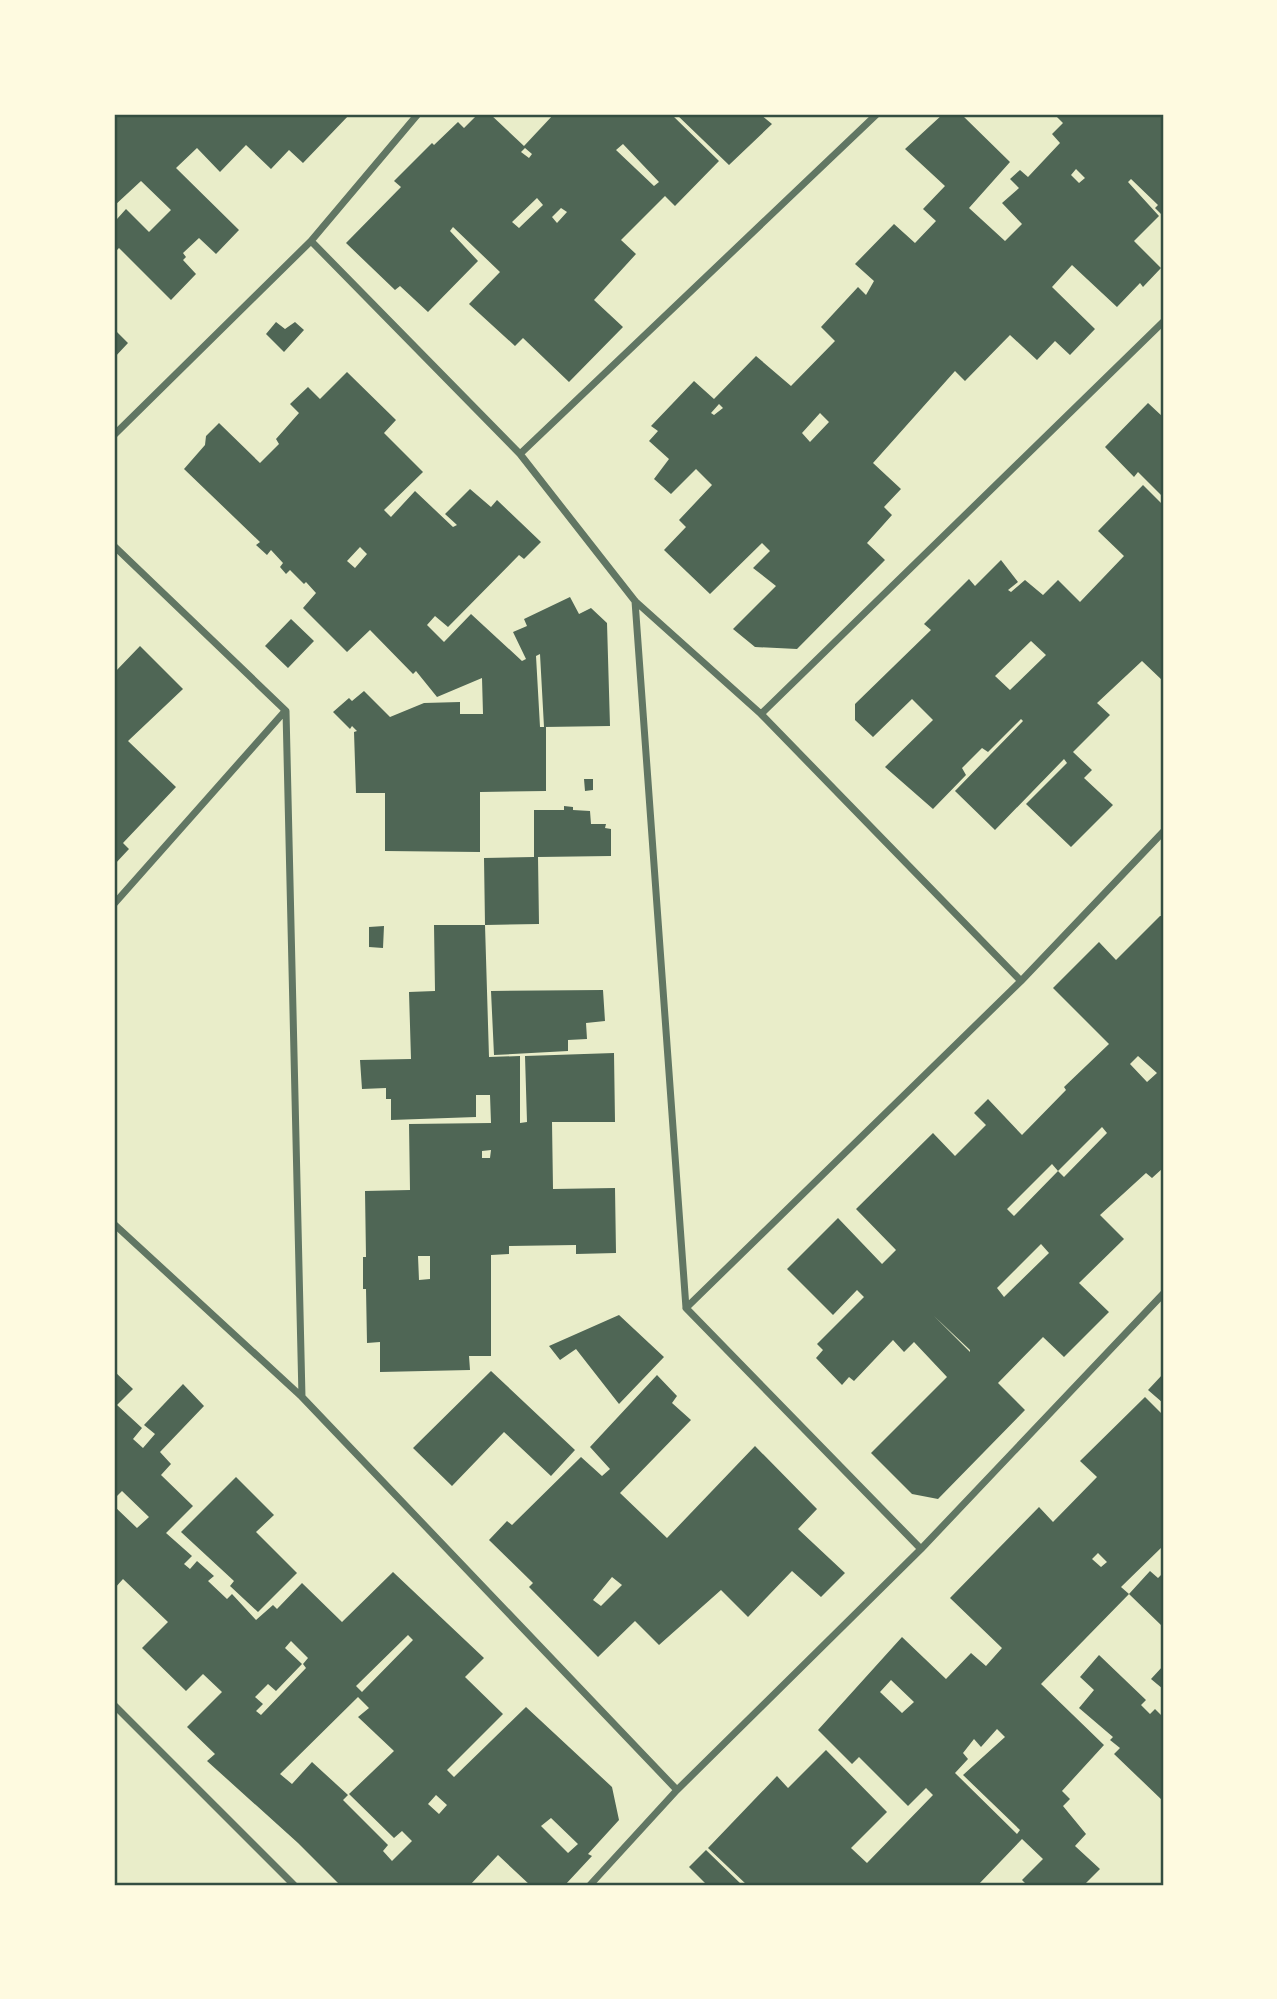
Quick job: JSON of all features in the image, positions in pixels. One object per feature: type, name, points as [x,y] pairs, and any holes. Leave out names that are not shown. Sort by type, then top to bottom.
[{"type":"street","points":[[114,435],[311,241],[418,114]]},
{"type":"street","points":[[520,454],[877,114]]},
{"type":"street","points":[[311,241],[520,454],[635,601],[761,714],[1021,981]]},
{"type":"street","points":[[761,714],[1163,322]]},
{"type":"street","points":[[114,546],[286,711],[302,1397]]},
{"type":"street","points":[[635,601],[687,1308],[921,1549]]},
{"type":"street","points":[[114,904],[286,711]]},
{"type":"street","points":[[687,1308],[1021,981],[1163,832]]},
{"type":"street","points":[[114,1224],[302,1397],[677,1790]]},
{"type":"street","points":[[590,1885],[677,1790],[921,1549],[1163,1294]]},
{"type":"street","points":[[114,1705],[294,1885]]},
{"type":"building","points":[[114,114],[350,114],[303,163],[289,150],[271,169],[246,145],[220,172],[197,148],[176,168],[239,230],[216,254],[199,238],[183,253],[186,257],[183,260],[196,274],[171,300],[119,248],[114,253],[114,215],[117,219],[126,209],[149,232],[171,210],[141,181],[114,206]]},
{"type":"building","points":[[478,114],[490,114],[524,146],[554,114],[671,114],[719,161],[675,206],[665,196],[621,240],[636,254],[594,300],[623,327],[569,382],[523,338],[515,346],[469,304],[500,272],[453,227],[450,231],[478,261],[428,312],[400,286],[395,290],[346,243],[401,187],[394,181],[432,143],[434,145],[458,122],[464,128]],"holes":[[[623,144],[659,182],[654,186],[616,150]],[[525,148],[532,154],[529,158],[521,152]],[[537,198],[543,205],[519,228],[512,222]],[[561,208],[567,212],[557,223],[552,217]]]},
{"type":"building","points":[[676,114],[760,114],[772,124],[729,165]]},
{"type":"building","points":[[943,114],[961,114],[1010,162],[969,208],[1005,241],[1022,224],[1002,203],[1019,188],[1010,179],[1020,170],[1028,177],[1060,143],[1052,134],[1063,123],[1054,114],[1163,114],[1163,216],[1155,208],[1158,205],[1131,179],[1128,182],[1159,216],[1134,241],[1161,268],[1143,287],[1140,283],[1117,307],[1072,265],[1052,287],[1095,329],[1070,355],[1055,341],[1037,360],[1010,335],[965,381],[955,371],[873,463],[901,489],[884,507],[892,515],[867,543],[885,560],[797,649],[755,647],[733,629],[776,586],[753,568],[770,551],[762,543],[710,594],[664,550],[686,527],[679,520],[712,485],[696,469],[671,494],[654,479],[669,459],[649,441],[658,431],[651,426],[694,381],[714,399],[756,356],[791,386],[835,341],[821,327],[858,287],[866,295],[874,281],[855,264],[894,224],[915,243],[936,221],[923,209],[945,186],[905,149]],"holes":[[[1076,169],[1085,178],[1079,183],[1071,175]],[[719,404],[723,408],[714,415],[711,413]],[[820,413],[829,422],[810,442],[802,433]]]},
{"type":"building","points":[[276,322],[285,329],[295,322],[304,330],[284,352],[266,334]]},
{"type":"building","points":[[114,329],[128,343],[114,358]]},
{"type":"building","points":[[347,372],[396,420],[384,433],[423,472],[384,510],[391,517],[415,491],[453,527],[457,525],[445,514],[470,489],[491,507],[497,500],[541,542],[524,559],[519,555],[448,627],[435,616],[427,625],[444,642],[471,614],[522,661],[526,659],[513,632],[527,626],[524,619],[570,597],[579,614],[591,608],[607,623],[610,726],[544,727],[546,791],[480,792],[480,852],[385,851],[385,793],[356,793],[354,732],[357,731],[352,726],[350,729],[333,712],[349,698],[352,701],[364,691],[390,717],[424,703],[460,702],[460,714],[483,714],[482,678],[437,697],[416,671],[413,674],[370,630],[347,652],[303,608],[316,593],[290,570],[286,574],[280,567],[283,563],[271,550],[267,555],[256,545],[260,542],[184,469],[205,445],[206,436],[219,423],[260,463],[279,444],[276,439],[299,413],[290,404],[308,387],[320,399]],"holes":[[[360,547],[367,554],[355,568],[347,561]],[[540,654],[544,727],[540,727],[536,656]]]},
{"type":"building","points":[[1148,403],[1163,417],[1163,497],[1138,472],[1134,477],[1105,447]]},
{"type":"building","points":[[1143,485],[1163,505],[1163,681],[1142,661],[1097,703],[1110,715],[1073,752],[1092,770],[1084,778],[1113,805],[1071,847],[1026,804],[1067,763],[1064,759],[995,830],[955,791],[1023,721],[1021,719],[988,752],[982,748],[962,768],[966,775],[933,809],[885,767],[933,720],[912,699],[873,737],[855,720],[855,704],[931,630],[924,624],[969,579],[975,586],[1001,560],[1018,582],[1008,590],[1011,592],[1025,580],[1043,595],[1058,580],[1080,602],[1124,556],[1098,531]],"holes":[[[1031,641],[1046,655],[1010,690],[995,676]]]},
{"type":"building","points":[[291,619],[314,641],[288,668],[265,646]]},
{"type":"building","points":[[140,646],[183,689],[128,741],[176,787],[123,843],[129,849],[114,865],[114,673]]},
{"type":"building","points":[[584,779],[593,779],[593,790],[585,791]]},
{"type":"building","points":[[564,806],[573,807],[573,810],[590,811],[591,824],[606,824],[605,828],[611,829],[611,856],[538,857],[539,924],[485,925],[484,858],[534,857],[534,810],[564,810]]},
{"type":"building","points":[[1163,916],[1163,1168],[1152,1178],[1146,1173],[1100,1215],[1124,1239],[1079,1283],[1109,1312],[1064,1357],[1043,1337],[998,1383],[1025,1410],[938,1499],[912,1494],[871,1453],[947,1377],[914,1342],[904,1352],[893,1340],[854,1381],[849,1377],[842,1385],[816,1358],[823,1350],[817,1344],[864,1297],[857,1290],[833,1315],[787,1269],[838,1218],[882,1264],[896,1250],[856,1209],[933,1133],[955,1156],[986,1125],[974,1113],[988,1099],[1022,1135],[1066,1090],[1064,1087],[1109,1044],[1053,988],[1099,942],[1116,960]],"holes":[[[1138,1056],[1157,1073],[1147,1082],[1130,1064]],[[1102,1127],[1107,1133],[1064,1177],[1058,1171]],[[1052,1164],[1058,1171],[1014,1216],[1007,1209]],[[1041,1244],[1049,1253],[1004,1297],[997,1288]],[[934,1316],[970,1350],[970,1352]]]},
{"type":"building","points":[[434,925],[485,925],[489,1057],[520,1056],[520,1123],[527,1122],[525,1056],[614,1053],[615,1122],[552,1122],[553,1189],[615,1188],[616,1253],[576,1254],[576,1245],[509,1246],[509,1254],[491,1255],[491,1356],[469,1356],[470,1370],[380,1372],[380,1342],[367,1343],[366,1289],[363,1289],[363,1257],[366,1257],[365,1191],[410,1190],[409,1124],[491,1123],[490,1095],[476,1095],[476,1117],[391,1120],[391,1099],[386,1099],[386,1088],[362,1089],[360,1060],[411,1059],[409,992],[435,991]],"holes":[[[491,1150],[490,1158],[482,1158],[482,1151]],[[418,1256],[430,1256],[430,1279],[419,1280]]]},
{"type":"building","points":[[384,926],[383,948],[369,947],[369,927]]},
{"type":"building","points":[[603,990],[605,1021],[586,1023],[587,1039],[568,1040],[568,1051],[494,1055],[491,991]]},
{"type":"building","points":[[619,1315],[664,1357],[619,1404],[576,1349],[560,1360],[549,1346]]},
{"type":"building","points":[[114,1371],[133,1389],[117,1405],[142,1428],[133,1439],[143,1448],[155,1434],[144,1425],[183,1384],[204,1406],[160,1452],[171,1464],[161,1475],[193,1506],[166,1533],[192,1556],[184,1564],[190,1569],[197,1561],[214,1576],[208,1581],[227,1599],[232,1594],[256,1620],[273,1605],[277,1609],[302,1583],[342,1622],[393,1572],[484,1658],[465,1677],[503,1714],[447,1770],[454,1777],[526,1707],[612,1787],[619,1820],[588,1854],[592,1856],[565,1885],[530,1885],[498,1855],[470,1885],[340,1885],[207,1761],[215,1754],[187,1727],[222,1692],[203,1674],[186,1691],[142,1648],[168,1622],[123,1579],[114,1589],[114,1506],[137,1528],[149,1517],[122,1491],[114,1499]],"holes":[[[408,1635],[413,1640],[362,1692],[356,1686]],[[291,1641],[308,1658],[303,1664],[306,1668],[261,1715],[256,1711],[263,1704],[255,1697],[268,1684],[276,1691],[302,1664],[285,1648]],[[358,1697],[369,1708],[358,1717],[394,1751],[349,1794],[394,1838],[402,1831],[412,1841],[392,1861],[383,1851],[388,1845],[343,1800],[348,1795],[312,1762],[292,1784],[280,1774]],[[436,1795],[447,1805],[439,1814],[428,1804]],[[551,1818],[578,1844],[568,1853],[541,1826]]]},
{"type":"building","points":[[491,1371],[575,1450],[551,1476],[504,1432],[452,1486],[413,1448]]},
{"type":"building","points":[[1163,1374],[1163,1403],[1148,1390]]},
{"type":"building","points":[[657,1375],[677,1396],[672,1403],[691,1420],[620,1493],[667,1538],[755,1446],[817,1509],[798,1529],[845,1573],[821,1597],[792,1571],[748,1617],[721,1590],[659,1645],[635,1621],[598,1657],[529,1587],[533,1583],[489,1540],[507,1521],[512,1525],[581,1457],[602,1476],[610,1469],[590,1447]],"holes":[[[612,1577],[622,1585],[601,1606],[593,1600]]]},
{"type":"building","points":[[1145,1397],[1163,1415],[1163,1546],[1121,1587],[1129,1594],[1041,1684],[1104,1745],[1062,1791],[1070,1799],[1063,1806],[1086,1834],[1075,1846],[1100,1869],[1084,1885],[1027,1885],[1022,1880],[1043,1859],[1022,1839],[978,1885],[747,1885],[708,1848],[777,1776],[788,1788],[826,1750],[887,1812],[851,1848],[867,1863],[933,1795],[926,1788],[908,1806],[859,1757],[852,1764],[818,1730],[902,1637],[946,1679],[971,1653],[986,1666],[1002,1648],[950,1598],[1039,1507],[1053,1522],[1097,1477],[1080,1461]],"holes":[[[1098,1553],[1107,1562],[1101,1567],[1092,1559]],[[891,1680],[914,1702],[902,1713],[880,1692]],[[997,1729],[1005,1737],[963,1775],[1020,1830],[1017,1834],[955,1773],[968,1759],[963,1753],[974,1739],[981,1747]]]},
{"type":"building","points":[[236,1477],[274,1515],[256,1532],[297,1573],[258,1612],[230,1586],[234,1581],[181,1532]]},
{"type":"building","points":[[1150,1571],[1158,1578],[1163,1573],[1163,1627],[1129,1594]]},
{"type":"building","points":[[1099,1655],[1146,1700],[1141,1705],[1150,1714],[1155,1709],[1163,1717],[1163,1801],[1114,1754],[1120,1748],[1110,1740],[1113,1737],[1079,1708],[1094,1690],[1080,1677]]},
{"type":"building","points":[[1163,1666],[1163,1689],[1151,1679]]},
{"type":"building","points":[[706,1850],[742,1885],[707,1885],[689,1867]]}]
